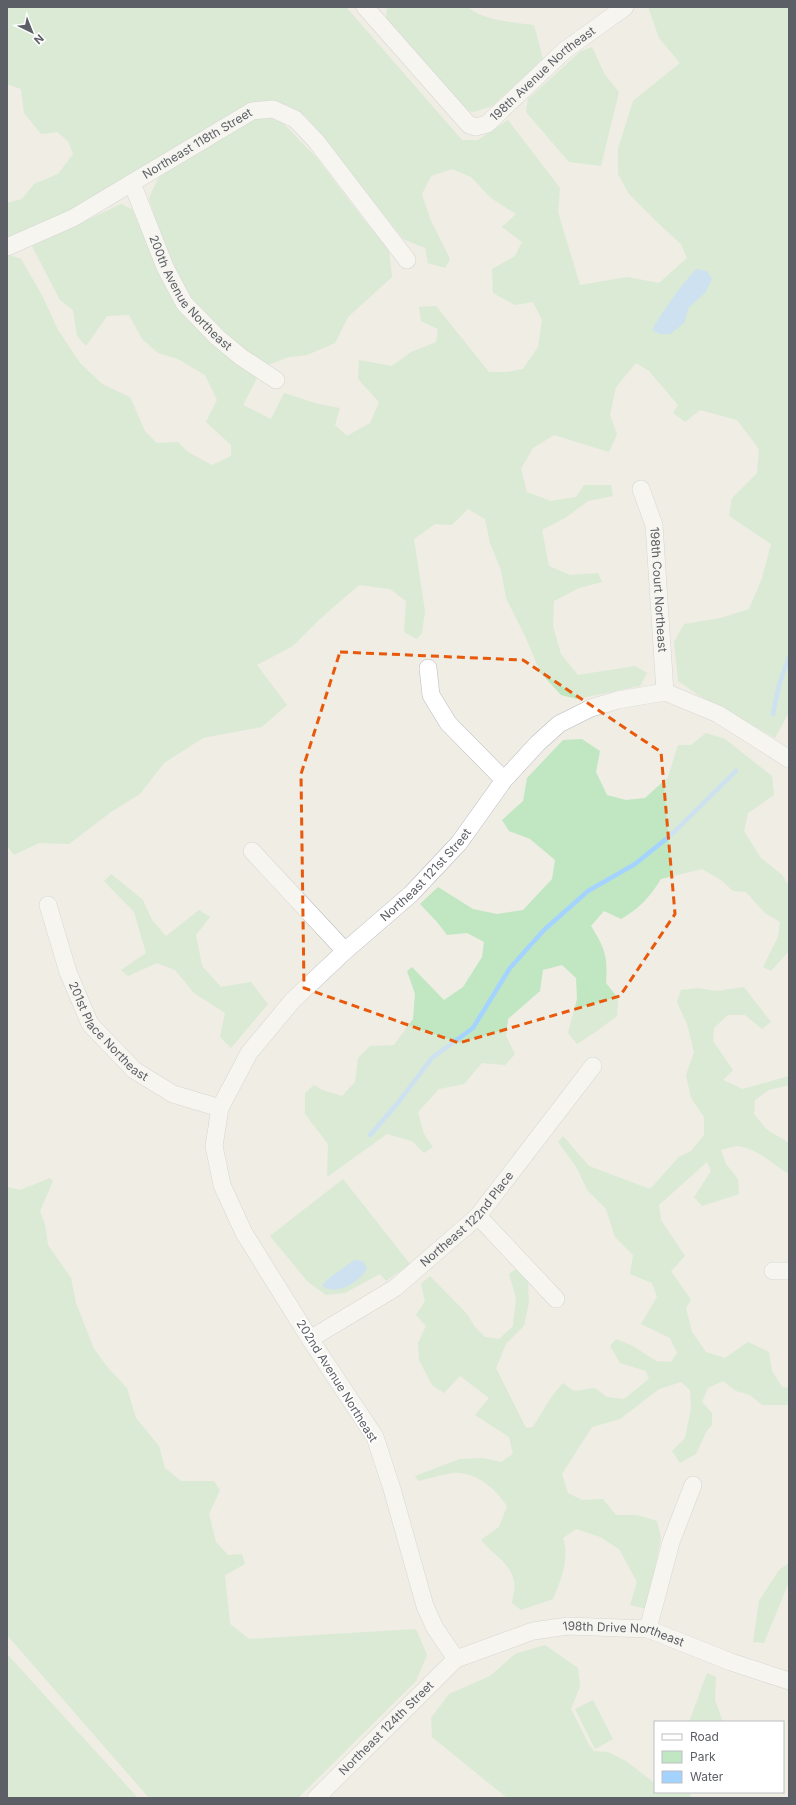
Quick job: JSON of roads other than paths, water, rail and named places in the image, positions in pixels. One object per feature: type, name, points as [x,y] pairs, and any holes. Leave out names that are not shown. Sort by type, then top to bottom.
[{"type":"street","name":"198th Avenue Northeast","points":[[365,7],[469,125],[476,127],[487,124],[564,51],[625,7]]},
{"type":"street","name":"Northeast 118th Street","points":[[7,247],[73,218],[252,111],[273,109],[294,119],[316,141],[407,260]]},
{"type":"street","name":"200th Avenue Northeast","points":[[132,183],[165,267],[184,303],[217,337],[241,357],[276,380]]},
{"type":"street","name":"198th Court Northeast","points":[[641,489],[654,525],[665,692]]},
{"type":"street","points":[[428,668],[432,696],[448,723],[504,780]]},
{"type":"street","points":[[665,692],[718,714],[789,759]]},
{"type":"street","name":"Northeast 121st Street","points":[[220,1108],[249,1053],[294,1000],[345,951],[411,894],[459,843],[504,780],[538,743],[559,724],[591,708],[618,700],[665,692]]},
{"type":"street","points":[[252,851],[345,951]]},
{"type":"street","name":"201st Place Northeast","points":[[48,905],[68,972],[90,1024],[134,1070],[173,1094],[220,1108]]},
{"type":"street","name":"Northeast 122nd Place","points":[[310,1339],[395,1288],[478,1216],[593,1066]]},
{"type":"street","name":"202nd Avenue Northeast","points":[[220,1108],[214,1146],[222,1185],[244,1233],[310,1339],[375,1437],[392,1489],[425,1606],[435,1628],[456,1659]]},
{"type":"street","points":[[478,1216],[556,1299]]},
{"type":"street","points":[[648,1629],[671,1542],[693,1485]]},
{"type":"street","name":"198th Drive Northeast","points":[[456,1659],[533,1631],[568,1626],[648,1629],[731,1662],[789,1681]]},
{"type":"street","name":"Northeast 124th Street","points":[[316,1798],[456,1659]]},
{"type":"water","points":[[696,269],[707,271],[712,279],[705,293],[689,307],[684,323],[670,334],[660,334],[652,330],[672,298]]},
{"type":"water","points":[[354,1260],[363,1261],[367,1269],[358,1279],[340,1289],[328,1289],[322,1286],[328,1279]]},
{"type":"waterway","points":[[773,714],[779,685],[789,657]]},
{"type":"waterway","points":[[370,1135],[397,1104],[432,1058],[473,1028],[510,968],[544,930],[588,891],[635,864],[671,835],[736,771]]}]
